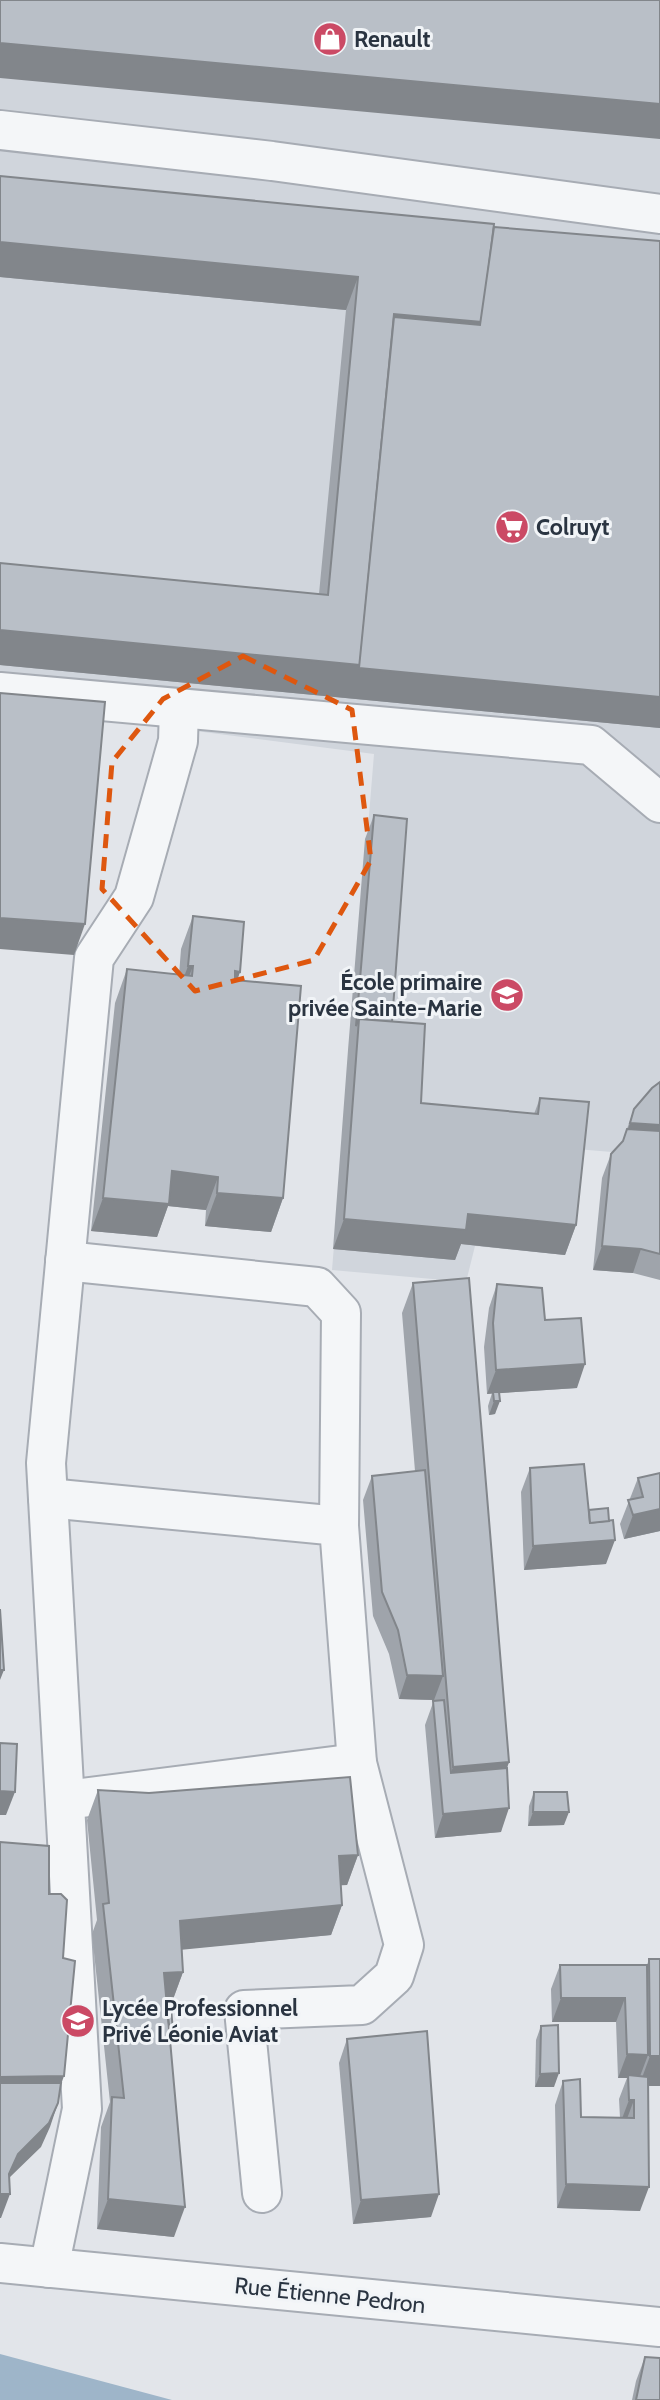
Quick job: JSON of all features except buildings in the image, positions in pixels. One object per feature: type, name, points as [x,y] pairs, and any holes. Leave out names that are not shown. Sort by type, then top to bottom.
[{"type":"street","points":[[0,130],[272,161],[660,214]]},
{"type":"street","points":[[0,692],[591,745],[660,803]]},
{"type":"street","points":[[49,2268],[82,2109],[46,1463],[94,958],[134,897],[178,741],[179,708]]},
{"type":"street","points":[[65,1261],[317,1287],[341,1313],[339,1526],[358,1763],[404,1945],[394,1976],[362,2005],[244,2010],[262,2193]]},
{"type":"street","points":[[48,1498],[339,1526]]},
{"type":"street","points":[[66,1800],[358,1763]]},
{"type":"street","name":"Rue Étienne Pedron","points":[[0,2263],[660,2327]]},
{"type":"highlighted area","points":[[243,656],[352,710],[371,860],[314,960],[195,991],[102,889],[112,762],[163,699]]},
{"type":"shaded area","points":[[0,0],[660,0],[660,1156],[576,1149],[565,1255],[475,1246],[466,1282],[332,1270],[374,754],[0,706]]},
{"type":"water","points":[[0,2354],[172,2400],[0,2400]]},
{"type":"place","name":"Renault","points":[[330,39]]},
{"type":"place","name":"Colruyt","points":[[512,527]]},
{"type":"place","name":"École primaire privée Sainte-Marie","points":[[507,995]]},
{"type":"place","name":"Lycée Professionnel Privé Léonie Aviat","points":[[78,2021]]}]
